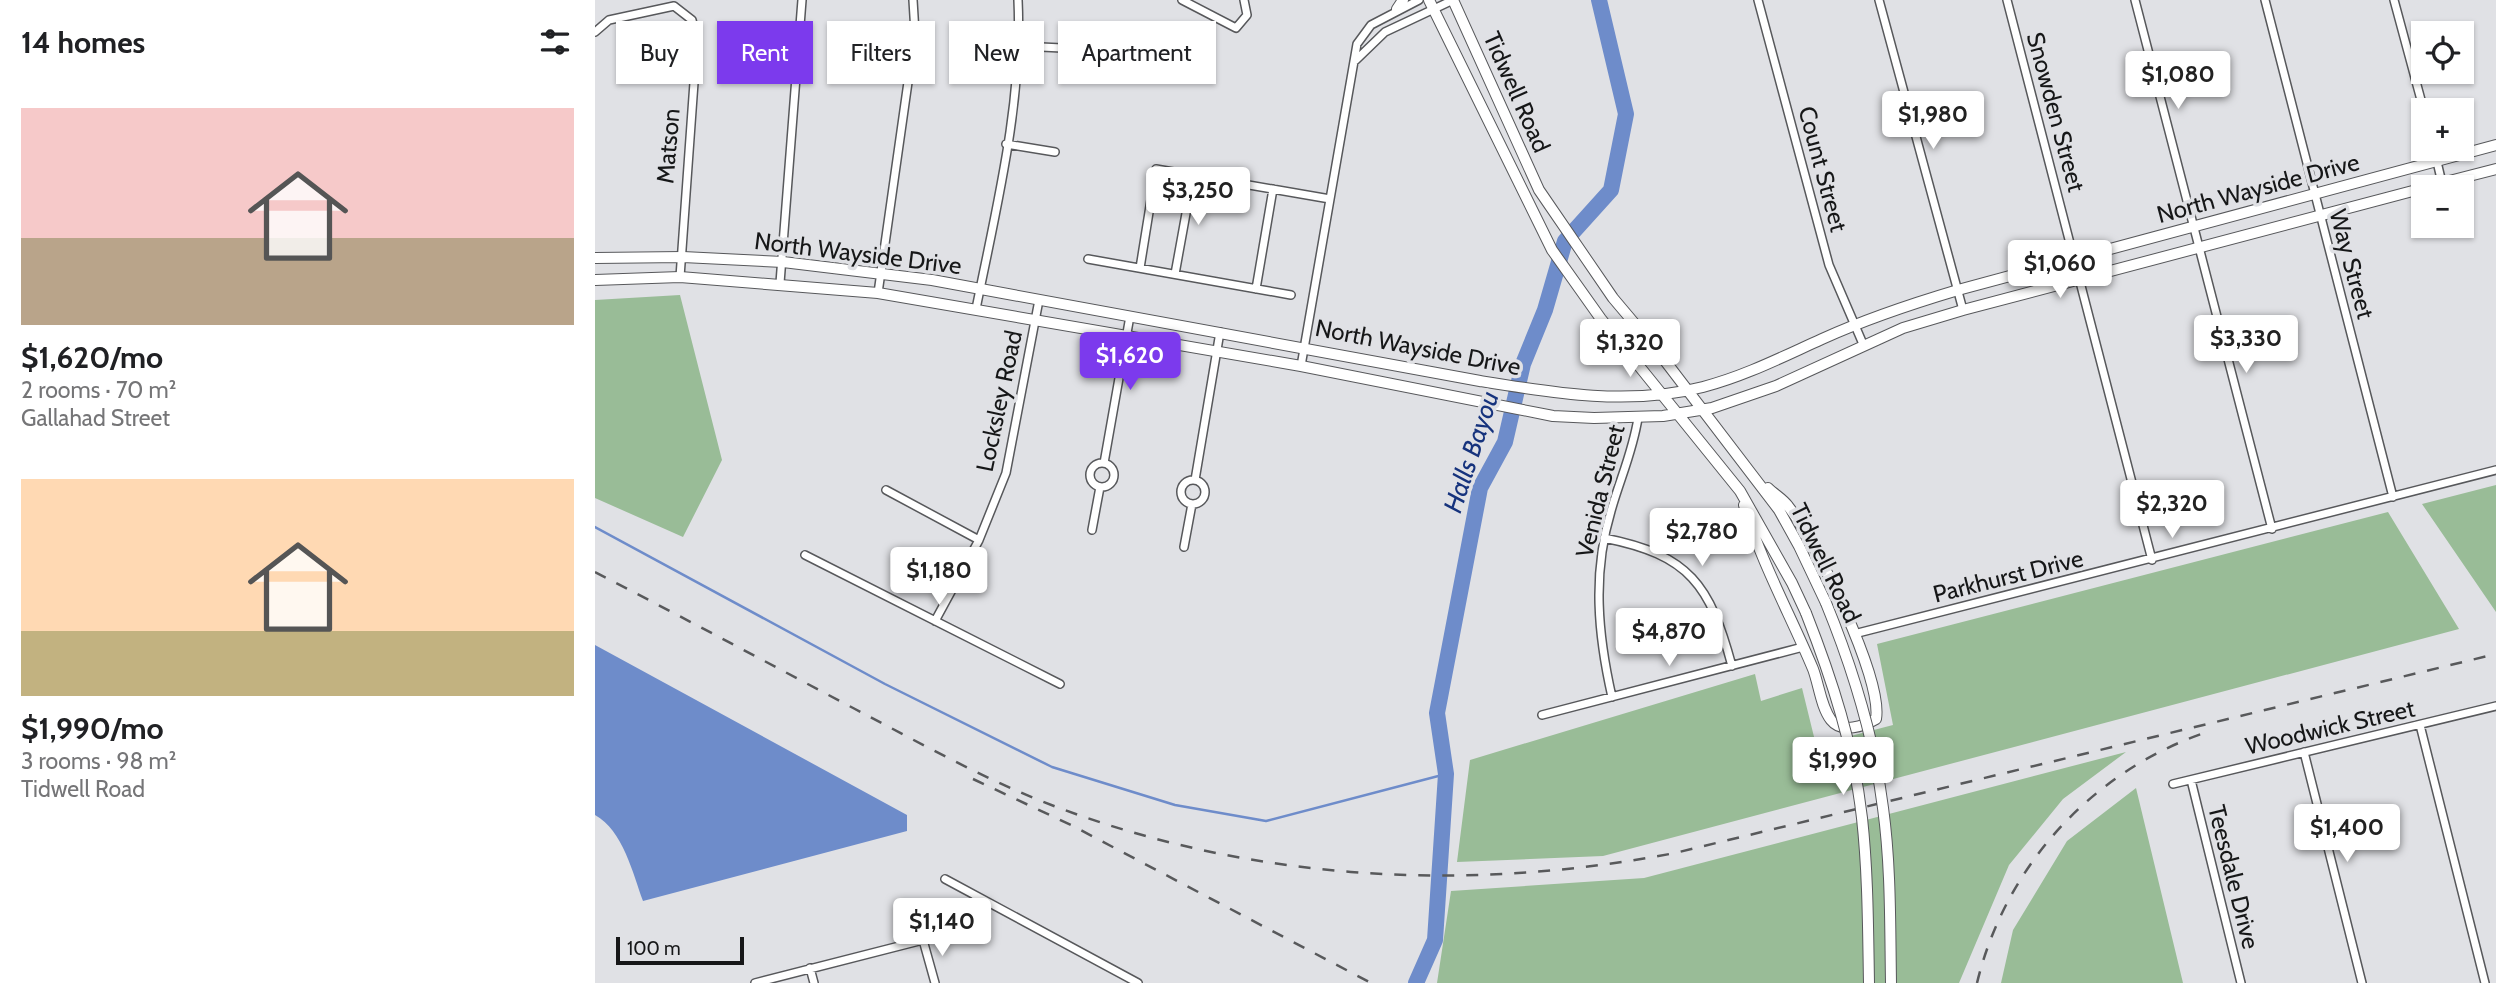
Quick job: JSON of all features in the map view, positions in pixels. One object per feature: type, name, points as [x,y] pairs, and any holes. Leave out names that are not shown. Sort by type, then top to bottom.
[{"type":"main road","name":"Tidwell Road","points":[[1453,0],[1539,190],[1613,299],[1756,479],[1799,546],[1826,603],[1857,684],[1883,807],[1890,897],[1891,983]]},
{"type":"main road","name":"Tidwell Road","points":[[1431,5],[1552,250],[1601,319],[1739,491],[1792,583],[1806,613],[1837,700],[1855,772],[1866,859],[1869,983]]},
{"type":"main road","name":"North Wayside Drive","points":[[2474,151],[2496,145]]},
{"type":"main road","name":"North Wayside Drive","points":[[595,258],[683,257],[783,262],[881,274],[1304,346],[1480,381],[1561,394],[1618,397],[1701,388],[1766,366],[1855,325],[1958,290],[2437,161]]},
{"type":"main road","name":"North Wayside Drive","points":[[2473,175],[2496,169]]},
{"type":"main road","name":"North Wayside Drive","points":[[595,280],[680,277],[878,293],[1301,366],[1553,416],[1638,418],[1700,410],[1776,386],[1863,344],[1963,310],[2411,192]]},
{"type":"main road","points":[[1739,491],[1754,538],[1803,647],[1832,721],[1840,726],[1864,726],[1876,719],[1878,705],[1854,634],[1819,557],[1793,513],[1787,504],[1756,479]]},
{"type":"street","points":[[780,283],[802,0]]},
{"type":"street","points":[[878,293],[915,33],[913,0]]},
{"type":"street","name":"Locksley Road","points":[[1018,0],[1019,21]]},
{"type":"street","points":[[1182,0],[1236,29],[1247,15],[1244,0]]},
{"type":"street","points":[[1301,366],[1357,44],[1362,33],[1400,5],[1419,0]]},
{"type":"street","points":[[1356,60],[1385,32],[1431,5],[1453,0]]},
{"type":"street","name":"Count Street","points":[[1758,0],[1829,265],[1863,344]]},
{"type":"street","points":[[1879,0],[1963,310]]},
{"type":"street","name":"Snowden Street","points":[[2007,0],[2152,560]]},
{"type":"street","points":[[2135,0],[2271,529]]},
{"type":"street","name":"Way Street","points":[[2265,0],[2393,497]]},
{"type":"street","points":[[2394,0],[2420,98]]},
{"type":"street","name":"Matson","points":[[595,32],[608,20],[674,6],[692,20],[697,41],[683,198],[683,257],[680,277]]},
{"type":"street","name":"Locksley Road","points":[[976,309],[1015,84]]},
{"type":"street","points":[[1006,144],[1055,152]]},
{"type":"street","points":[[2437,161],[2440,175]]},
{"type":"street","points":[[1140,268],[1156,169],[1330,199]]},
{"type":"street","points":[[1175,274],[1193,176]]},
{"type":"street","points":[[1256,289],[1273,189]]},
{"type":"street","points":[[1088,259],[1291,295]]},
{"type":"street","name":"Locksley Road","points":[[936,621],[979,540],[1006,473],[1039,300]]},
{"type":"street","points":[[1104,463],[1130,316]]},
{"type":"street","points":[[1195,480],[1220,332]]},
{"type":"street","name":"Venida Street","points":[[1612,697],[1600,639],[1598,590],[1604,538],[1634,445],[1638,418]]},
{"type":"street","points":[[1104,463],[1111,466],[1114,477],[1107,486],[1100,487],[1091,480],[1090,472],[1093,466],[1104,463]]},
{"type":"street","name":"Parkhurst Drive","points":[[1854,634],[2496,470]]},
{"type":"street","points":[[1184,547],[1192,504],[1205,496],[1203,486],[1195,480]]},
{"type":"street","points":[[1192,504],[1183,498],[1182,488],[1185,483],[1195,480]]},
{"type":"street","points":[[1092,530],[1100,487]]},
{"type":"street","points":[[886,490],[979,540]]},
{"type":"street","points":[[1604,538],[1658,552],[1678,565],[1698,584],[1716,612],[1732,666]]},
{"type":"street","points":[[805,555],[1060,684]]},
{"type":"street","points":[[1542,715],[1803,647]]},
{"type":"street","name":"Woodwick Street","points":[[2173,785],[2496,706]]},
{"type":"street","points":[[2420,725],[2485,983]]},
{"type":"street","points":[[2304,752],[2362,983]]},
{"type":"street","name":"Teesdale Drive","points":[[2191,780],[2241,983]]},
{"type":"street","points":[[945,879],[1138,983]]},
{"type":"street","points":[[755,983],[923,940],[958,924],[977,897]]},
{"type":"street","points":[[923,940],[935,983]]},
{"type":"street","points":[[810,968],[814,983]]},
{"type":"green space","points":[[680,295],[722,460],[683,537],[595,498],[595,300]]},
{"type":"green space","points":[[2496,485],[2496,612],[2422,504]]},
{"type":"green space","points":[[2388,512],[2459,629],[1603,856],[1457,862],[1470,760],[1755,674],[1761,701],[1802,688],[1816,745],[1893,725],[1877,644]]},
{"type":"green space","points":[[2126,752],[2063,799],[2009,865],[1959,983],[1437,983],[1451,891],[1644,878]]},
{"type":"green space","points":[[2136,788],[2183,983],[2001,983],[2013,930],[2067,841]]},
{"type":"water","points":[[595,645],[907,815],[907,831],[643,901],[620,842],[605,822],[595,815]]},
{"type":"waterway","name":"Halls Bayou","points":[[1416,983],[1435,940],[1446,774],[1437,713],[1480,488],[1505,442],[1523,364],[1545,310],[1565,241],[1611,190],[1626,114],[1599,0]]},
{"type":"waterway","points":[[595,527],[885,684],[1052,767],[1175,805],[1266,821],[1446,774]]},
{"type":"railway","points":[[595,572],[931,749],[1035,799],[1136,833],[1212,852],[1288,865],[1365,873],[1520,873],[1675,853],[2496,654]]},
{"type":"railway","points":[[1977,983],[1990,941],[2008,901],[2031,864],[2058,830],[2089,800],[2123,773],[2161,751],[2201,734]]},
{"type":"railway","points":[[973,779],[1071,825],[1371,983]]}]
